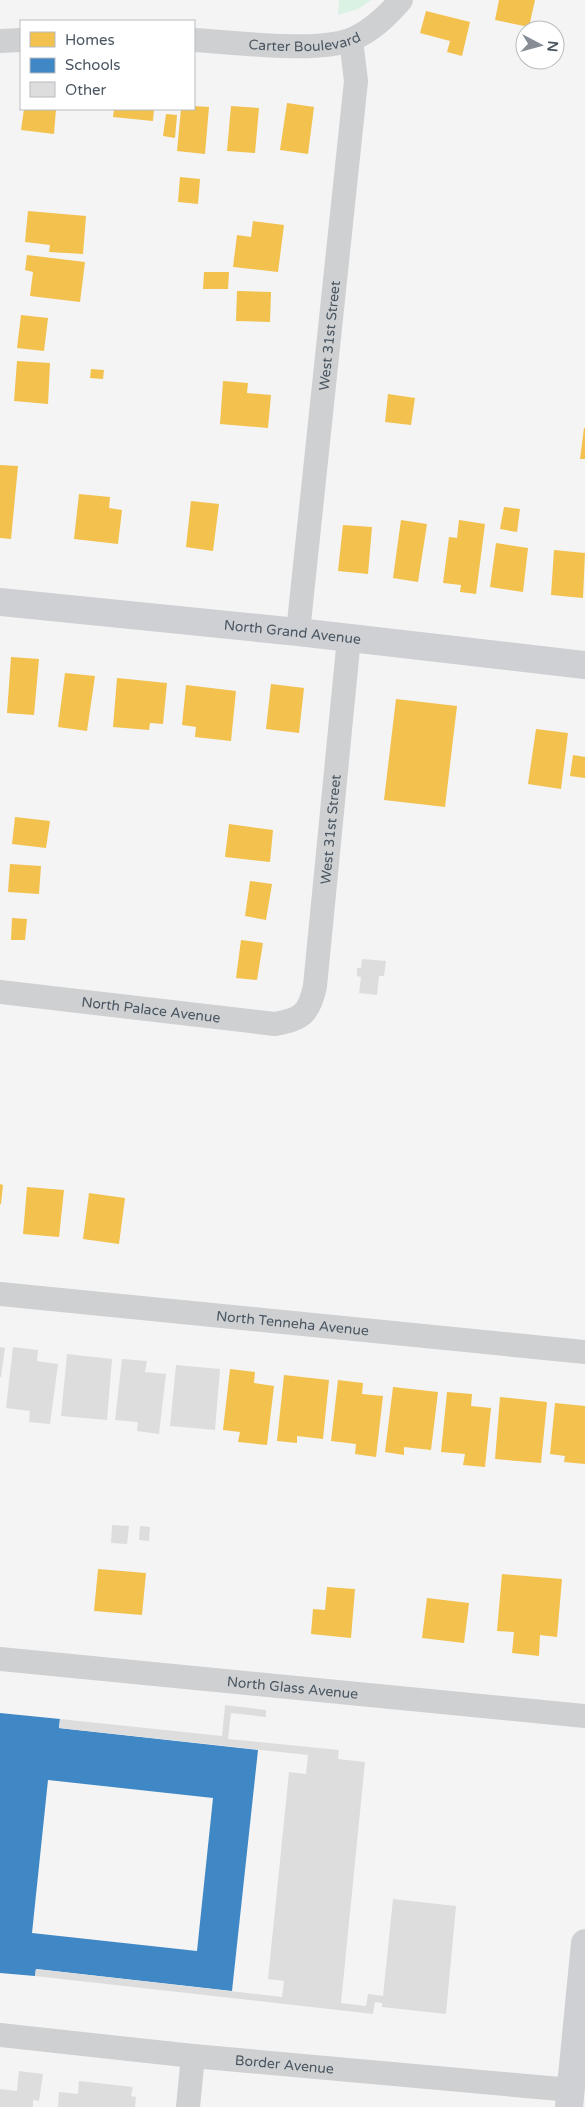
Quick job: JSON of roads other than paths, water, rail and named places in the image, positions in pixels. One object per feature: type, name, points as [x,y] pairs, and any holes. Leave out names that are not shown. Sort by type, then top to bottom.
[{"type":"street","name":"Carter Boulevard","points":[[195,40],[300,46],[333,44],[351,40],[381,22],[401,0]]},
{"type":"street","points":[[0,41],[20,40]]},
{"type":"street","name":"West 31st Street","points":[[298,632],[356,81],[351,40]]},
{"type":"street","name":"North Grand Avenue","points":[[0,602],[298,632],[585,664]]},
{"type":"street","name":"West 31st Street","points":[[302,1016],[312,1002],[315,986],[349,638]]},
{"type":"street","name":"North Palace Avenue","points":[[0,992],[275,1024],[302,1016]]},
{"type":"street","name":"North Tenneha Avenue","points":[[0,1294],[585,1352]]},
{"type":"street","name":"North Glass Avenue","points":[[0,1659],[585,1716]]},
{"type":"street","points":[[570,2098],[585,1943]]},
{"type":"street","name":"Border Avenue","points":[[0,2035],[570,2098]]},
{"type":"street","points":[[188,2107],[193,2056]]}]
